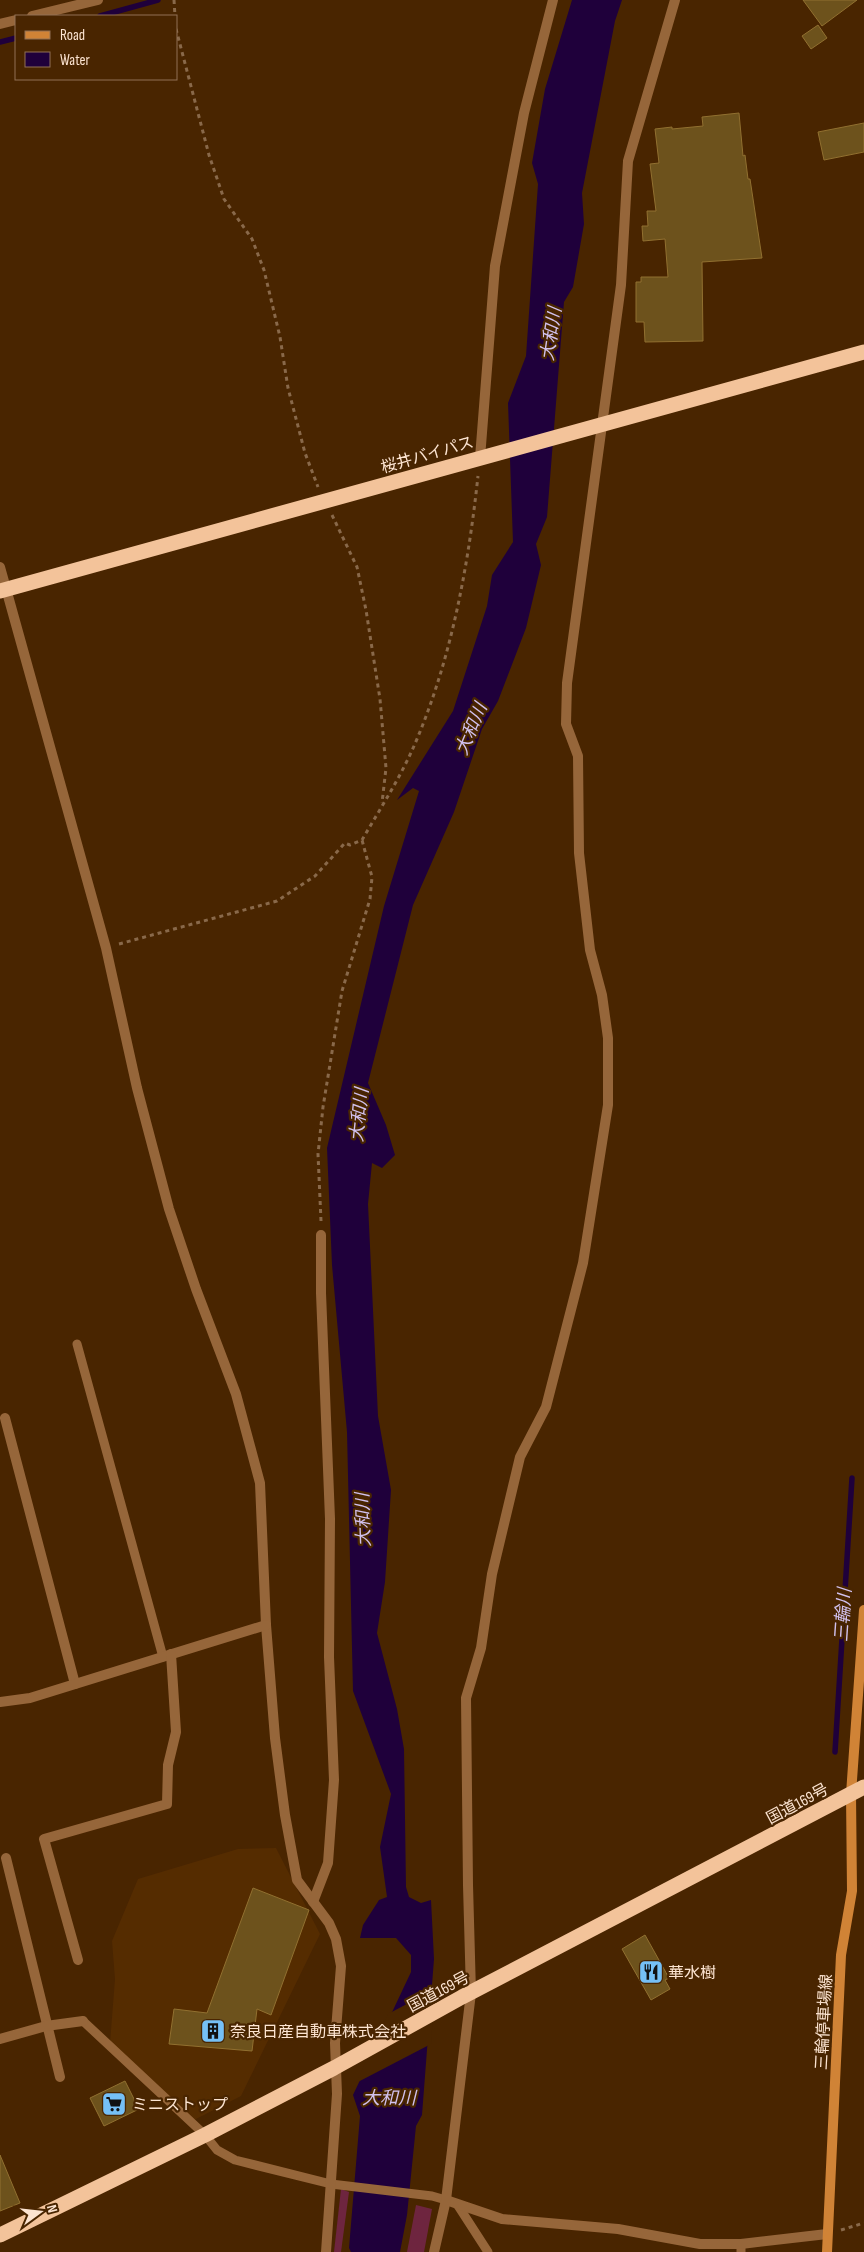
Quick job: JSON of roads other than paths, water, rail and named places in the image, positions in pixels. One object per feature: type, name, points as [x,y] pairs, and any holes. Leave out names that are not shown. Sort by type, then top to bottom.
[{"type":"highway","name":"桜井バイパス","points":[[3,590],[864,352]]},
{"type":"highway","name":"国道169号","points":[[0,2235],[204,2135],[334,2068],[467,1995],[858,1791]]},
{"type":"main road","name":"三輪停車場線","points":[[827,2252],[841,1955],[852,1891],[858,1791],[864,1610]]},
{"type":"street","points":[[36,15],[98,0]]},
{"type":"street","points":[[480,458],[495,266],[524,113],[553,0]]},
{"type":"street","points":[[434,2252],[446,2200],[467,1995],[466,1698],[481,1648],[492,1574],[520,1457],[546,1407],[583,1263],[608,1105],[608,1038],[602,995],[590,950],[579,853],[578,756],[566,724],[567,683],[600,425],[621,285],[628,161],[675,0]]},
{"type":"street","points":[[0,24],[15,20]]},
{"type":"street","points":[[0,567],[3,590],[106,948],[137,1088],[169,1209],[196,1289],[236,1394],[260,1482],[266,1625],[275,1738],[285,1815],[297,1880],[329,1923],[336,1940],[341,1966],[334,2068],[337,2094],[326,2252]]},
{"type":"street","points":[[313,1902],[328,1863],[334,1780],[329,1657],[330,1519],[322,1293],[322,1235]]},
{"type":"street","points":[[5,1418],[75,1684]]},
{"type":"street","points":[[0,1702],[30,1698],[266,1625]]},
{"type":"street","points":[[78,1960],[44,1839],[167,1804],[168,1765],[176,1732],[167,1656]]},
{"type":"street","points":[[6,1858],[60,2077]]},
{"type":"street","points":[[0,2038],[46,2026],[83,2021]]},
{"type":"street","points":[[446,2200],[502,2219],[618,2229],[700,2244],[741,2248],[827,2234]]},
{"type":"lane","points":[[77,1344],[167,1656]]},
{"type":"lane","points":[[83,2021],[204,2135],[217,2150],[235,2160],[331,2184],[432,2196],[446,2200]]},
{"type":"lane","points":[[457,2204],[488,2252]]},
{"type":"water","name":"大和川","points":[[572,0],[622,0],[615,21],[582,193],[584,224],[573,287],[564,302],[547,517],[536,544],[541,565],[526,628],[498,701],[482,729],[454,812],[413,905],[368,1083],[386,1125],[395,1155],[382,1168],[372,1163],[368,1204],[378,1416],[391,1490],[385,1582],[377,1633],[397,1709],[404,1749],[406,1887],[409,1897],[421,1903],[431,1900],[434,1959],[422,2115],[416,2126],[407,2215],[400,2252],[351,2252],[349,2248],[360,2116],[353,2095],[411,1972],[411,1955],[396,1938],[360,1938],[363,1925],[379,1900],[387,1897],[380,1847],[391,1794],[353,1691],[347,1432],[332,1265],[327,1148],[384,906],[419,791],[413,788],[397,800],[453,711],[487,606],[492,575],[513,542],[508,403],[526,356],[538,184],[532,163],[545,89]]},
{"type":"waterway","points":[[104,15],[158,0]]},
{"type":"waterway","points":[[0,42],[15,38]]},
{"type":"waterway","name":"三輪川","points":[[835,1752],[852,1478]]},
{"type":"place","name":"華水樹","points":[[651,1972]]},
{"type":"place","name":"奈良日産自動車株式会社","points":[[213,2031]]},
{"type":"place","name":"ミニストップ","points":[[114,2104]]}]
